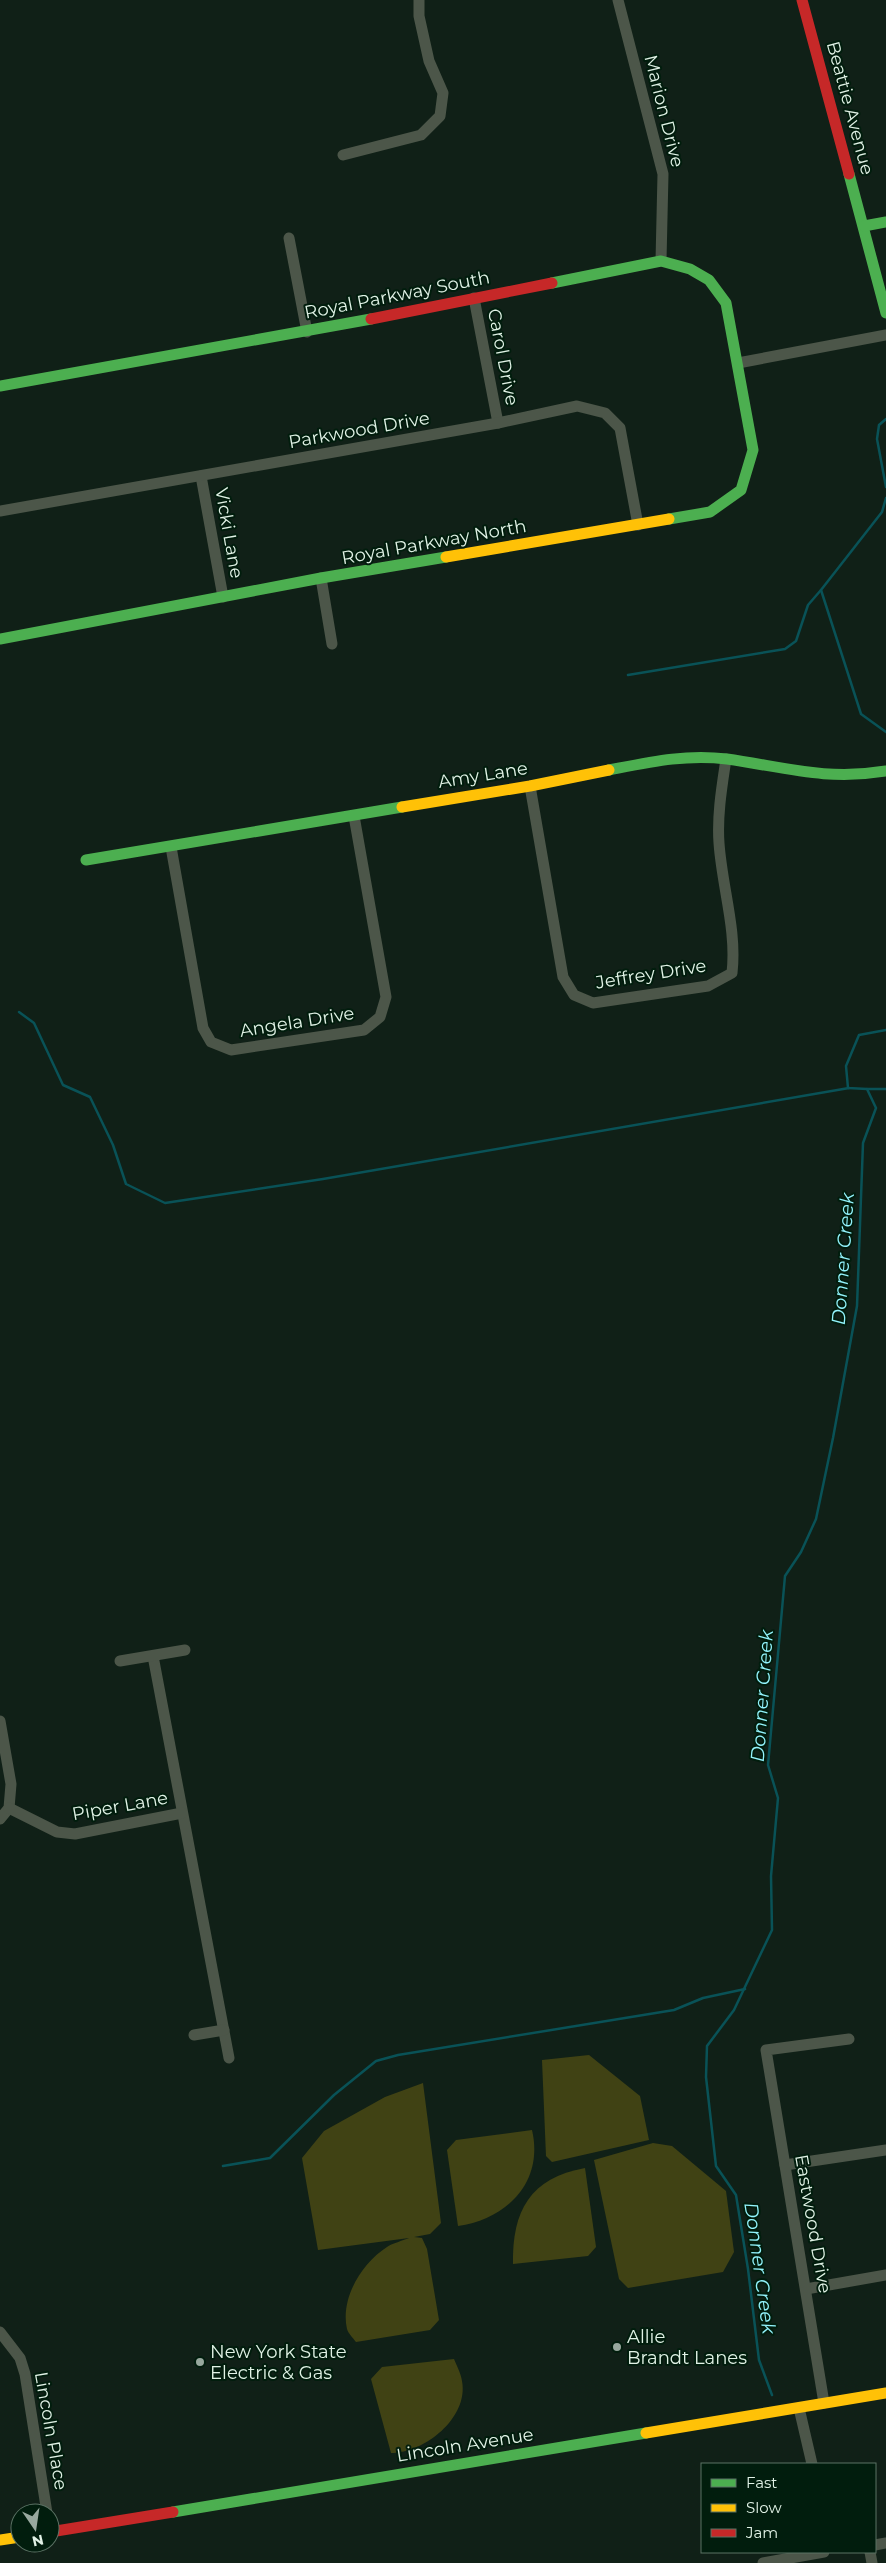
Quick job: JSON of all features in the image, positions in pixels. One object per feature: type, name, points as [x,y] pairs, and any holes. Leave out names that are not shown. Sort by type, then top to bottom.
[{"type":"street","points":[[343,155],[421,135],[440,116],[443,93],[430,61],[419,16],[419,0]]},
{"type":"street","name":"Marion Drive","points":[[619,0],[663,174],[661,261]]},
{"type":"street","name":"Beattie Avenue","points":[[802,0],[886,313]]},
{"type":"street","points":[[864,226],[886,222]]},
{"type":"street","points":[[289,238],[307,332]]},
{"type":"street","name":"Royal Parkway South","points":[[0,386],[307,332],[661,261],[690,269],[709,280],[726,303],[738,363]]},
{"type":"street","name":"Carol Drive","points":[[474,298],[498,423]]},
{"type":"street","points":[[738,363],[886,335]]},
{"type":"street","name":"Royal Parkway North","points":[[0,639],[321,578],[710,512],[741,490],[753,450],[738,363]]},
{"type":"street","name":"Parkwood Drive","points":[[0,512],[498,423],[577,406],[606,413],[620,428],[638,525]]},
{"type":"street","name":"Vicki Lane","points":[[201,476],[223,597]]},
{"type":"street","points":[[321,578],[332,644]]},
{"type":"street","name":"Amy Lane","points":[[86,860],[530,786],[672,757],[726,758],[794,772],[857,776],[886,771]]},
{"type":"street","name":"Jeffrey Drive","points":[[530,786],[563,977],[574,995],[593,1003],[708,986],[732,973],[734,952],[719,842],[720,800],[726,758]]},
{"type":"street","name":"Angela Drive","points":[[171,847],[203,1028],[211,1042],[231,1050],[364,1030],[380,1017],[386,997],[354,816]]},
{"type":"street","points":[[120,1661],[184,1650]]},
{"type":"street","points":[[152,1656],[229,2058]]},
{"type":"street","points":[[0,1721],[11,1784],[9,1808],[0,1819]]},
{"type":"street","name":"Piper Lane","points":[[9,1808],[57,1832],[75,1834],[182,1813]]},
{"type":"street","points":[[194,2035],[224,2030]]},
{"type":"street","name":"Eastwood Drive","points":[[824,2404],[766,2050],[849,2039]]},
{"type":"street","points":[[785,2165],[886,2150]]},
{"type":"street","points":[[806,2289],[886,2275]]},
{"type":"street","name":"Lincoln Place","points":[[0,2332],[20,2358],[45,2503]]},
{"type":"street","name":"Lincoln Avenue","points":[[60,2529],[886,2393]]},
{"type":"street","points":[[799,2408],[812,2463]]},
{"type":"street","points":[[763,2563],[818,2553]]},
{"type":"shaded area","points":[[589,2055],[640,2096],[649,2140],[552,2162],[546,2156],[542,2060]]},
{"type":"shaded area","points":[[423,2083],[441,2223],[430,2234],[414,2237],[422,2238],[427,2249],[439,2320],[430,2330],[356,2342],[349,2334],[346,2317],[347,2305],[355,2282],[369,2262],[378,2254],[389,2246],[409,2238],[318,2250],[302,2158],[324,2131],[385,2097]]},
{"type":"shaded area","points":[[532,2130],[534,2149],[532,2166],[527,2181],[518,2195],[492,2215],[476,2222],[458,2226],[447,2150],[456,2140]]},
{"type":"shaded area","points":[[653,2143],[672,2146],[726,2191],[734,2252],[723,2272],[628,2288],[619,2279],[594,2160]]},
{"type":"shaded area","points":[[585,2168],[596,2247],[588,2256],[513,2264],[516,2228],[528,2200],[550,2180]]},
{"type":"shaded area","points":[[454,2359],[461,2378],[462,2395],[458,2408],[451,2420],[442,2431],[430,2440],[417,2447],[391,2453],[371,2379],[382,2367]]},
{"type":"waterway","name":"Donner Creek","points":[[886,419],[879,425],[877,439],[886,487]]},
{"type":"waterway","name":"Donner Creek","points":[[886,498],[882,512],[821,590],[861,714],[886,732]]},
{"type":"waterway","points":[[628,675],[785,649],[796,641],[808,605],[821,590]]},
{"type":"waterway","points":[[19,1012],[34,1023],[63,1085],[90,1097],[113,1145],[126,1184],[165,1203],[323,1179],[849,1088]]},
{"type":"waterway","name":"Donner Creek","points":[[772,2395],[759,2360],[748,2269],[736,2195],[716,2166],[706,2077],[707,2046],[734,2010],[772,1930],[771,1876],[778,1798],[768,1765],[785,1576],[801,1552],[816,1519],[833,1438],[857,1306],[863,1143],[876,1108],[867,1089],[848,1088],[846,1066],[859,1035],[886,1030]]},
{"type":"waterway","points":[[867,1089],[886,1089]]},
{"type":"waterway","points":[[223,2166],[270,2158],[334,2095],[376,2061],[398,2055],[674,2010],[703,1998],[745,1989]]},
{"type":"traffic: fast","points":[[849,174],[886,313]]},
{"type":"traffic: fast","points":[[864,226],[886,222]]},
{"type":"traffic: fast","points":[[552,283],[661,261],[690,269],[709,280],[726,303],[753,450],[741,490],[710,512],[669,519]]},
{"type":"traffic: fast","points":[[0,386],[371,319]]},
{"type":"traffic: fast","points":[[0,639],[321,578],[446,557]]},
{"type":"traffic: fast","points":[[609,770],[639,764],[697,757],[727,759],[824,774],[864,774],[886,771]]},
{"type":"traffic: fast","points":[[86,860],[402,807]]},
{"type":"traffic: fast","points":[[173,2512],[646,2433]]},
{"type":"traffic: slow","points":[[446,557],[669,519]]},
{"type":"traffic: slow","points":[[402,807],[530,786],[609,770]]},
{"type":"traffic: slow","points":[[646,2433],[886,2393]]},
{"type":"traffic: slow","points":[[0,2540],[10,2538]]},
{"type":"traffic: jam","points":[[802,0],[849,174]]},
{"type":"traffic: jam","points":[[371,319],[552,283]]},
{"type":"traffic: jam","points":[[60,2530],[173,2512]]},
{"type":"place","name":"Allie Brandt Lanes","points":[[617,2347]]},
{"type":"place","name":"New York State Electric & Gas","points":[[200,2362]]}]
